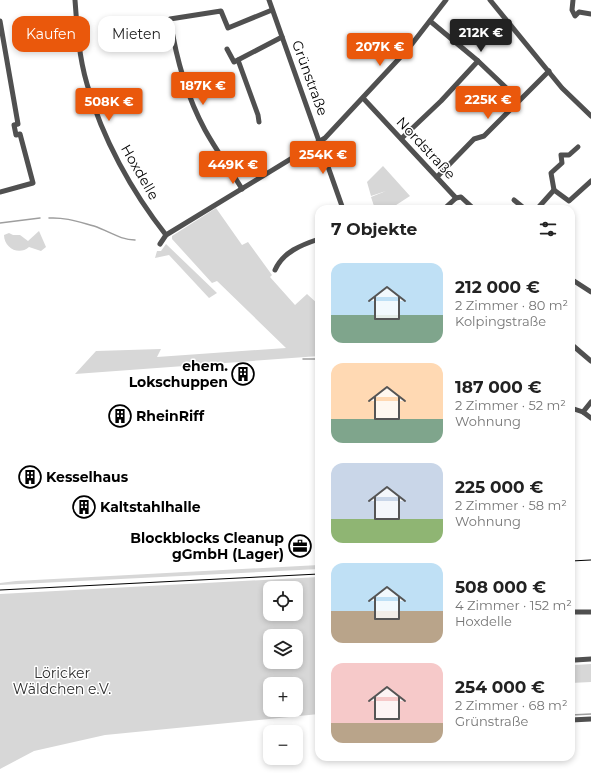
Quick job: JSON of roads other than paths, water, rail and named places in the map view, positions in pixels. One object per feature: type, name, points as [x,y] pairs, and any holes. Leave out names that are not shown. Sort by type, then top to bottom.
[{"type":"street","name":"Hoxdelle","points":[[75,0],[82,63],[87,84],[102,127],[125,173],[166,235]]},
{"type":"street","name":"Grünstraße","points":[[269,0],[342,205]]},
{"type":"street","points":[[160,244],[166,235],[320,141],[363,98],[408,49],[446,0]]},
{"type":"street","points":[[490,0],[562,88],[591,116]]},
{"type":"street","points":[[573,0],[572,10],[575,16],[579,12],[591,14]]},
{"type":"street","points":[[242,189],[205,130],[197,113],[179,69],[170,19],[221,11],[228,28],[272,10]]},
{"type":"street","points":[[0,21],[6,64],[18,124],[14,125],[16,135],[20,134],[33,183],[0,192]]},
{"type":"street","points":[[430,21],[478,61],[519,100]]},
{"type":"street","points":[[227,49],[234,62],[282,37]]},
{"type":"street","points":[[238,60],[258,115],[259,122]]},
{"type":"street","points":[[402,138],[441,101],[478,61]]},
{"type":"street","points":[[0,64],[6,64]]},
{"type":"street","points":[[437,177],[474,138],[484,136],[549,71]]},
{"type":"street","name":"Nordstraße","points":[[363,98],[402,138],[456,198],[461,197],[470,205]]},
{"type":"street","points":[[578,147],[569,155],[561,155],[562,163],[551,173],[554,190],[569,201],[591,181]]},
{"type":"street","points":[[541,205],[554,190]]},
{"type":"street","points":[[448,205],[456,198]]},
{"type":"street","points":[[514,200],[520,205]]},
{"type":"street","points":[[274,270],[279,261],[287,254],[315,241]]},
{"type":"street","points":[[575,281],[591,292]]},
{"type":"street","points":[[575,347],[591,361]]},
{"type":"street","points":[[583,412],[591,402]]},
{"type":"street","points":[[575,409],[583,412],[591,418]]},
{"type":"street","points":[[575,612],[591,612]]},
{"type":"street","points":[[575,660],[591,659]]},
{"type":"street","points":[[575,720],[591,719]]},
{"type":"waterway","points":[[0,223],[40,218]]},
{"type":"waterway","points":[[49,218],[61,218],[77,221],[94,226],[124,239],[135,240]]},
{"type":"waterway","points":[[303,359],[315,359]]},
{"type":"waterway","points":[[575,715],[591,714]]},
{"type":"tram line","points":[[575,561],[591,560]]},
{"type":"tram line","points":[[0,590],[315,574]]},
{"type":"place","name":"ehem. Lokschuppen","points":[[243,374]]},
{"type":"place","name":"RheinRiff","points":[[120,416]]},
{"type":"place","name":"Kesselhaus","points":[[30,477]]},
{"type":"place","name":"Kaltstahlhalle","points":[[84,507]]},
{"type":"place","name":"Blockblocks Cleanup gGmbH (Lager)","points":[[300,546]]},
{"type":"park label","name":"Löricker Wäldchen e.V.","points":[[62,682]]}]
